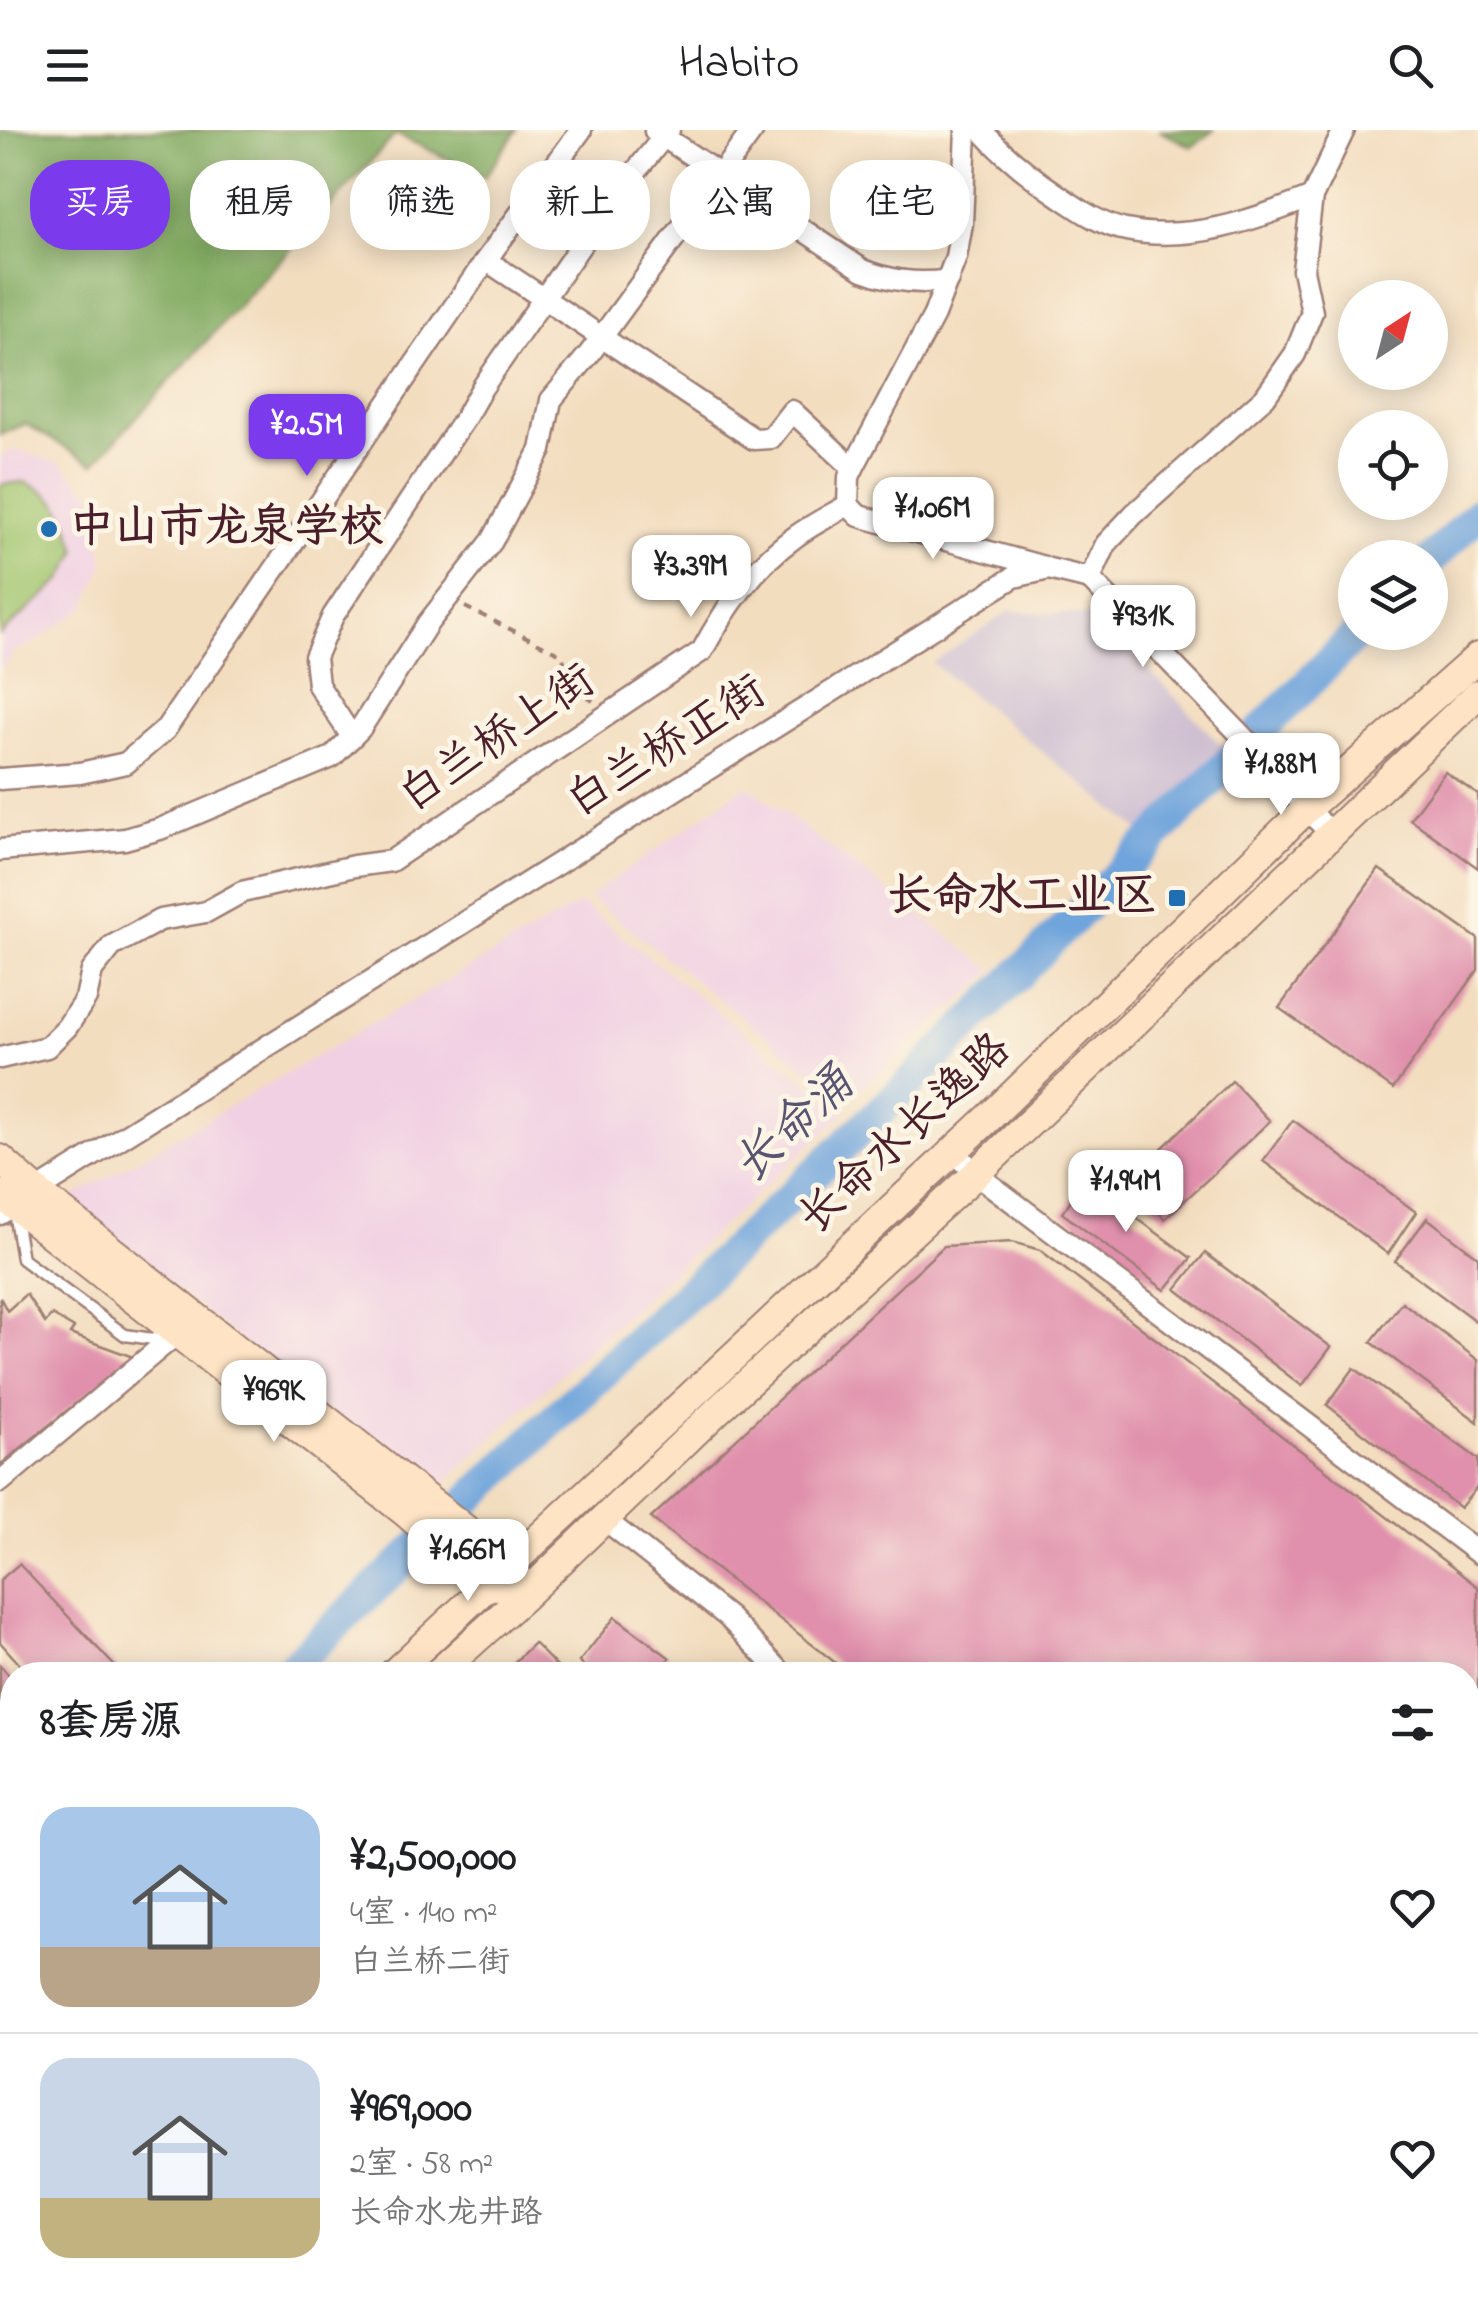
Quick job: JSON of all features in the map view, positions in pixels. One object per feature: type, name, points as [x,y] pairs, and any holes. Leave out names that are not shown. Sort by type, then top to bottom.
[{"type":"street","points":[[0,779],[80,773],[126,763],[166,730],[486,260],[581,130]]},
{"type":"street","name":"白兰桥上街","points":[[731,160],[753,130]]},
{"type":"street","points":[[1090,578],[1106,544],[1264,397],[1295,354],[1312,312],[1303,270],[1312,196],[1344,130]]},
{"type":"street","points":[[352,737],[318,686],[315,657],[333,616],[482,388],[662,132],[700,160]]},
{"type":"street","points":[[1312,196],[1261,218],[1209,230],[1169,234],[1122,230],[1079,210],[982,132],[956,258],[934,315],[853,468],[848,504],[859,516],[1090,578],[1331,833]]},
{"type":"street","points":[[810,235],[862,270],[887,280],[926,284],[948,280]]},
{"type":"street","name":"白兰桥上街","points":[[0,850],[125,839],[160,829],[332,758],[360,729],[428,623],[492,541],[541,450],[551,400],[670,243]]},
{"type":"street","points":[[486,260],[754,439],[771,438],[792,411],[853,468]]},
{"type":"street","name":"白兰桥上街","points":[[0,1058],[46,1047],[86,998],[92,971],[112,946],[160,920],[206,912],[242,892],[391,861],[702,651],[744,583],[794,537],[848,504]]},
{"type":"street","name":"白兰桥正街","points":[[12,1201],[1014,578],[1049,568]]},
{"type":"street","name":"长命水长逸路","points":[[406,1662],[992,1114],[1306,809],[1478,658]]},
{"type":"street","name":"长命水长逸路","points":[[450,1662],[976,1174],[1478,694]]},
{"type":"street","points":[[952,1149],[976,1174],[1475,1544]]},
{"type":"street","points":[[0,1159],[12,1201],[413,1503],[526,1593]]},
{"type":"street","points":[[0,1482],[181,1330]]},
{"type":"street","points":[[604,1519],[728,1617],[771,1662]]},
{"type":"lane","points":[[12,1201],[22,1259],[125,1335],[181,1330]]},
{"type":"path","points":[[448,598],[561,654],[576,689],[610,712]]},
{"type":"shaded area","name":"中山市龙泉学校","points":[[14,449],[62,464],[92,495],[104,564],[85,607],[34,643],[16,650],[0,671],[0,458]]},
{"type":"shaded area","points":[[1010,611],[1097,616],[1226,750],[1144,834],[932,663]]},
{"type":"shaded area","points":[[747,785],[994,971],[847,1100],[589,897]]},
{"type":"shaded area","points":[[581,903],[845,1113],[430,1495],[68,1200]]},
{"type":"green space","points":[[0,130],[517,130],[490,170],[490,160],[450,160],[396,134],[372,160],[350,160],[350,184],[330,206],[330,160],[190,160],[190,250],[290,250],[94,464],[25,424],[0,435]]},
{"type":"green space","points":[[1158,130],[1214,130],[1192,147]]},
{"type":"green space","points":[[24,482],[47,494],[61,508],[77,551],[62,580],[0,635],[0,487]]},
{"type":"building","points":[[1445,772],[1478,795],[1478,868],[1410,819]]},
{"type":"building","points":[[1379,869],[1478,939],[1478,970],[1393,1089],[1279,1008]]},
{"type":"building","points":[[1232,1081],[1270,1121],[1165,1219],[1129,1180]]},
{"type":"building","points":[[1293,1120],[1416,1212],[1388,1254],[1263,1161]]},
{"type":"building","points":[[1085,1180],[1191,1258],[1165,1290],[1062,1213]]},
{"type":"building","points":[[1427,1218],[1478,1257],[1478,1323],[1395,1261]]},
{"type":"building","points":[[1012,1242],[1040,1250],[1478,1587],[1478,1662],[834,1662],[651,1518],[944,1246]]},
{"type":"building","points":[[1205,1253],[1331,1347],[1302,1386],[1176,1289]]},
{"type":"building","points":[[26,1294],[45,1323],[52,1315],[74,1328],[70,1334],[133,1357],[0,1465],[0,1297],[7,1311]]},
{"type":"building","points":[[1402,1302],[1478,1360],[1478,1422],[1371,1342]]},
{"type":"building","points":[[1354,1368],[1478,1459],[1478,1486],[1460,1508],[1327,1405]]},
{"type":"building","points":[[19,1564],[111,1662],[18,1662],[0,1642],[0,1580]]},
{"type":"building","points":[[615,1617],[670,1658],[667,1662],[579,1662]]},
{"type":"building","points":[[534,1643],[552,1662],[514,1662]]},
{"type":"waterway","name":"长命涌","points":[[1448,543],[1478,513]]},
{"type":"waterway","name":"长命涌","points":[[297,1662],[901,1092],[1341,650]]},
{"type":"place","name":"中山市龙泉学校","points":[[49,529]]},
{"type":"place","name":"长命水工业区","points":[[1177,898]]}]
